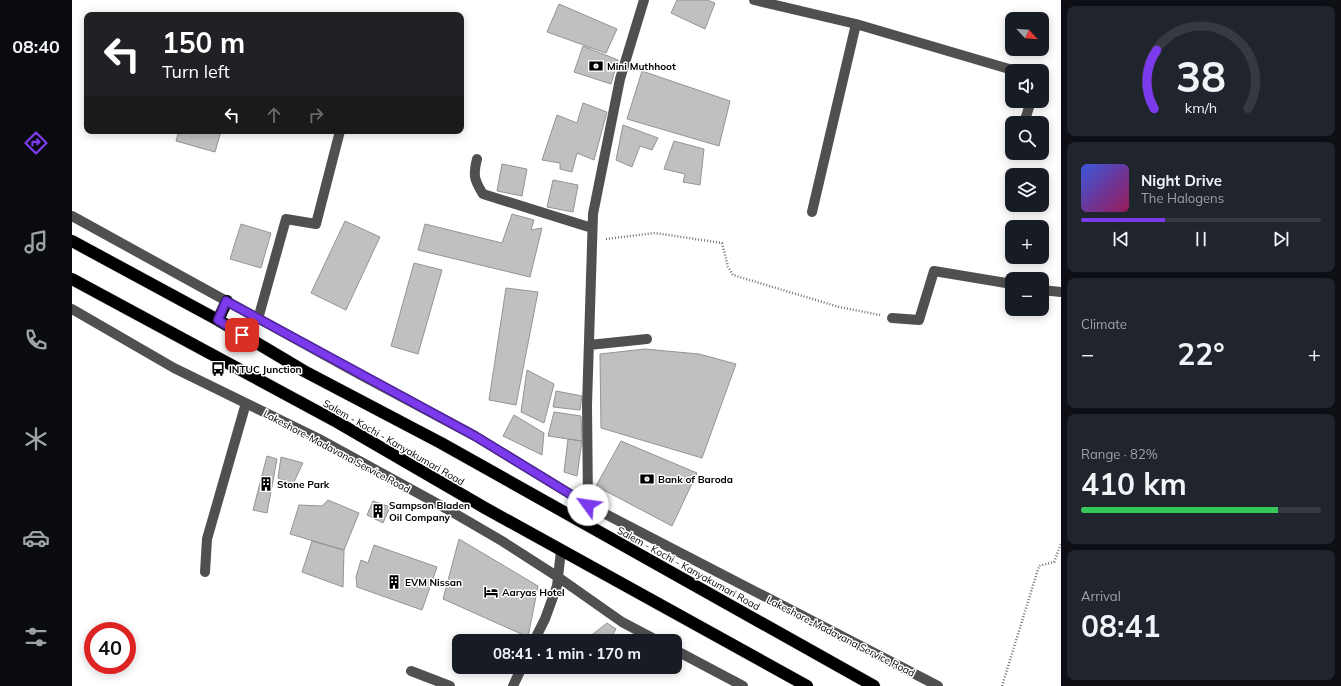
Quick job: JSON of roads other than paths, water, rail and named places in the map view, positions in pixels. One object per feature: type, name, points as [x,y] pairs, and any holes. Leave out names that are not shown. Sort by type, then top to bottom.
[{"type":"highway","name":"Salem - Kochi - Kanyakumari Road","points":[[72,241],[218,320],[304,371],[441,443],[874,686]]},
{"type":"highway","name":"Salem - Kochi - Kanyakumari Road","points":[[72,279],[337,422],[561,551],[807,686]]},
{"type":"highway","points":[[218,320],[226,301]]},
{"type":"street","points":[[588,505],[592,214],[620,79],[644,0]]},
{"type":"street","points":[[754,0],[856,24],[1005,68]]},
{"type":"street","points":[[812,212],[856,24]]},
{"type":"street","points":[[258,319],[286,219],[316,224],[339,134]]},
{"type":"street","points":[[477,159],[474,171],[476,182],[483,194],[592,228]]},
{"type":"street","name":"Lakeshore-Madavana Service Road","points":[[72,216],[258,319],[475,436],[588,505],[938,686]]},
{"type":"street","points":[[892,318],[919,320],[934,271],[1005,283]]},
{"type":"street","points":[[1049,291],[1061,292]]},
{"type":"street","name":"Lakeshore-Madavana Service Road","points":[[72,309],[174,368],[319,439],[447,509],[502,541],[558,577],[622,622],[645,634]]},
{"type":"street","points":[[589,346],[647,339]]},
{"type":"street","points":[[205,572],[207,539],[246,403]]},
{"type":"street","points":[[537,634],[557,586],[561,551]]},
{"type":"street","points":[[682,654],[743,686]]},
{"type":"street","points":[[411,671],[450,686]]},
{"type":"street","points":[[513,686],[519,674]]},
{"type":"place","name":"Mini Muthhoot","points":[[596,66]]},
{"type":"place","name":"INTUC Junction","points":[[218,369]]},
{"type":"place","name":"Bank of Baroda","points":[[647,479]]},
{"type":"place","name":"Stone Park","points":[[266,484]]},
{"type":"place","name":"Sampson Bladen Oil Company","points":[[378,511]]},
{"type":"place","name":"EVM Nissan","points":[[394,582]]},
{"type":"place","name":"Aaryas Hotel","points":[[491,592]]}]
